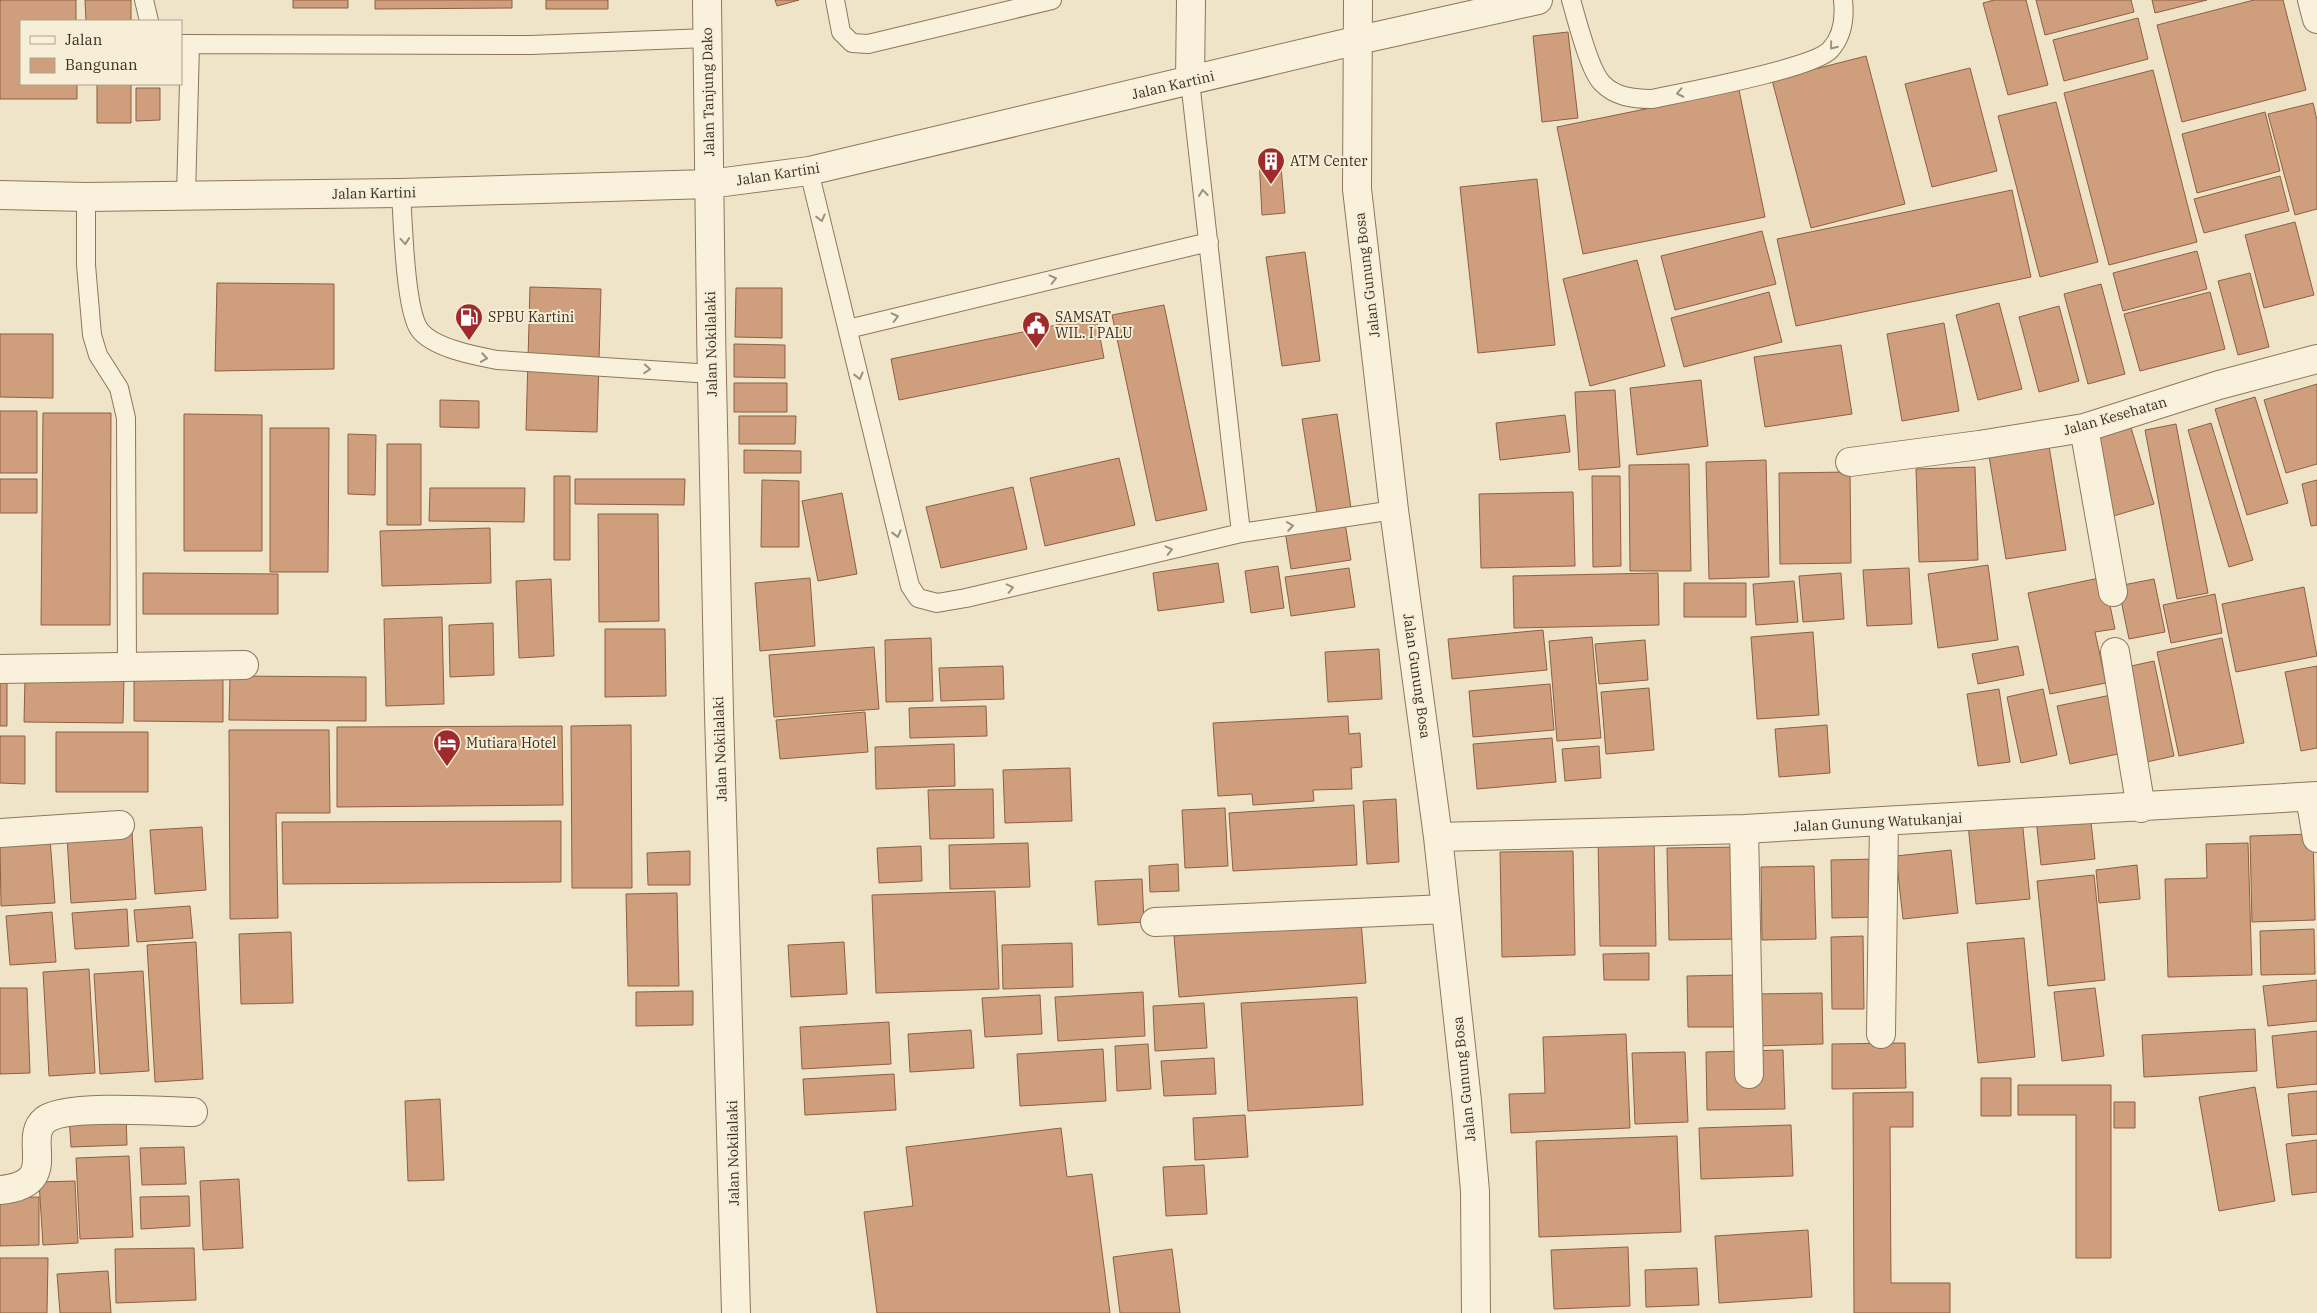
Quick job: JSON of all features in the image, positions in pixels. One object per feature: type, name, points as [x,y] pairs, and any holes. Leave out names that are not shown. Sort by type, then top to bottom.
[{"type":"street","name":"Jalan Tanjung Dako","points":[[707,0],[709,184]]},
{"type":"street","points":[[1190,81],[1192,0]]},
{"type":"street","name":"Jalan Gunung Bosa","points":[[1358,0],[1357,189],[1394,510],[1438,837],[1467,1101],[1475,1191],[1476,1313]]},
{"type":"street","name":"Jalan Kartini","points":[[0,194],[86,197],[401,193],[709,184],[809,171],[1359,40],[1538,0]]},
{"type":"street","points":[[2312,0],[2317,19]]},
{"type":"street","name":"Jalan Nokilalaki","points":[[709,184],[719,716],[732,1107],[736,1313]]},
{"type":"street","name":"Jalan Kesehatan","points":[[1850,462],[1979,445],[2084,428],[2219,385],[2317,359]]},
{"type":"street","points":[[2084,428],[2113,592]]},
{"type":"street","points":[[2115,652],[2142,808]]},
{"type":"street","points":[[0,669],[244,664]]},
{"type":"street","points":[[2314,797],[2317,838]]},
{"type":"street","name":"Jalan Gunung Watukanjai","points":[[1438,837],[1744,829],[2314,797]]},
{"type":"street","points":[[1881,1034],[1884,821]]},
{"type":"street","points":[[0,833],[120,825]]},
{"type":"street","points":[[1744,829],[1749,1074]]},
{"type":"street","points":[[1155,922],[1446,910]]},
{"type":"street","points":[[0,1190],[22,1186],[30,1180],[35,1171],[38,1133],[43,1121],[56,1113],[80,1111],[193,1112]]},
{"type":"lane","points":[[144,0],[149,20]]},
{"type":"lane","points":[[835,0],[841,32],[852,43],[868,44],[1052,0]]},
{"type":"lane","points":[[1571,0],[1594,71],[1602,83],[1619,94],[1632,99],[1652,99],[1802,65],[1828,52],[1840,38],[1844,0]]},
{"type":"lane","points":[[186,195],[186,44],[532,45],[708,38]]},
{"type":"lane","points":[[1190,81],[1242,533]]},
{"type":"lane","points":[[809,171],[910,586],[918,598],[937,603],[966,598],[1242,533],[1394,510]]},
{"type":"lane","points":[[401,193],[411,311],[420,331],[441,344],[464,354],[497,360],[712,374]]},
{"type":"lane","points":[[86,197],[86,265],[92,335],[98,355],[119,388],[126,418],[126,666]]},
{"type":"lane","points":[[848,329],[1209,242]]},
{"type":"building","points":[[0,0],[76,0],[76,20],[20,20],[20,85],[77,85],[77,99],[0,99]]},
{"type":"building","points":[[85,0],[131,0],[131,20],[86,20]]},
{"type":"building","points":[[293,0],[348,0],[348,8],[293,8]]},
{"type":"building","points":[[375,0],[512,0],[512,8],[375,9]]},
{"type":"building","points":[[546,0],[608,0],[608,9],[546,9]]},
{"type":"building","points":[[775,0],[799,0],[777,6]]},
{"type":"building","points":[[1994,0],[2026,0],[2048,85],[2008,95],[1983,3]]},
{"type":"building","points":[[2036,0],[2131,0],[2134,12],[2045,35]]},
{"type":"building","points":[[2152,0],[2207,0],[2155,13]]},
{"type":"building","points":[[2254,0],[2283,0],[2306,90],[2182,122],[2157,25]]},
{"type":"building","points":[[2138,18],[2148,59],[2064,81],[2053,40]]},
{"type":"building","points":[[1568,32],[1578,118],[1542,122],[1533,36]]},
{"type":"building","points":[[1866,56],[1905,204],[1811,228],[1772,80]]},
{"type":"building","points":[[1970,68],[1997,171],[1932,187],[1905,84]]},
{"type":"building","points":[[2153,70],[2197,242],[2109,265],[2064,93]]},
{"type":"building","points":[[97,85],[131,85],[131,123],[97,123]]},
{"type":"building","points":[[136,88],[160,88],[160,120],[136,121]]},
{"type":"building","points":[[1739,90],[1765,217],[1583,254],[1557,127]]},
{"type":"building","points":[[2056,102],[2098,262],[2040,277],[1998,116]]},
{"type":"building","points":[[2313,103],[2317,120],[2317,209],[2295,215],[2268,114]]},
{"type":"building","points":[[2265,112],[2280,171],[2197,193],[2182,134]]},
{"type":"building","name":"ATM Center","points":[[1280,155],[1285,213],[1262,215],[1259,158]]},
{"type":"building","points":[[2280,176],[2289,211],[2204,233],[2194,199]]},
{"type":"building","points":[[1537,179],[1555,345],[1478,353],[1460,187]]},
{"type":"building","points":[[2012,190],[2031,277],[1796,326],[1777,239]]},
{"type":"building","points":[[2295,222],[2314,295],[2264,308],[2245,235]]},
{"type":"building","points":[[1762,231],[1776,284],[1675,310],[1661,256]]},
{"type":"building","points":[[2197,251],[2207,289],[2123,311],[2113,273]]},
{"type":"building","points":[[1305,252],[1320,361],[1282,366],[1266,257]]},
{"type":"building","points":[[1637,260],[1665,366],[1590,386],[1563,279]]},
{"type":"building","points":[[2250,273],[2269,347],[2238,355],[2218,281]]},
{"type":"building","points":[[217,283],[334,284],[334,369],[215,371]]},
{"type":"building","points":[[2101,284],[2125,374],[2088,384],[2064,294]]},
{"type":"building","points":[[530,287],[601,289],[597,432],[526,430]]},
{"type":"building","points":[[736,288],[782,288],[782,338],[735,337]]},
{"type":"building","points":[[1769,292],[1782,342],[1684,367],[1671,318]]},
{"type":"building","points":[[2210,292],[2225,349],[2140,371],[2124,314]]},
{"type":"building","points":[[1999,303],[2022,389],[1978,400],[1956,315]]},
{"type":"building","points":[[1164,305],[1207,510],[1156,521],[1112,315]]},
{"type":"building","points":[[2059,306],[2079,381],[2039,392],[2019,317]]},
{"type":"building","points":[[1096,317],[1104,358],[899,400],[891,359]]},
{"type":"building","points":[[1944,323],[1959,411],[1902,421],[1887,334]]},
{"type":"building","points":[[0,334],[53,334],[53,398],[0,397]]},
{"type":"building","points":[[734,344],[785,345],[785,378],[734,377]]},
{"type":"building","points":[[1841,345],[1852,414],[1765,427],[1754,357]]},
{"type":"building","points":[[1701,380],[1708,446],[1637,455],[1630,388]]},
{"type":"building","points":[[734,383],[787,383],[787,412],[734,412]]},
{"type":"building","points":[[2317,384],[2317,464],[2286,473],[2264,400]]},
{"type":"building","points":[[1615,390],[1620,467],[1579,470],[1575,392]]},
{"type":"building","points":[[2255,397],[2288,503],[2247,515],[2215,409]]},
{"type":"building","points":[[440,400],[479,401],[479,428],[440,427]]},
{"type":"building","points":[[0,411],[37,411],[37,473],[0,473]]},
{"type":"building","points":[[43,413],[111,413],[110,625],[41,625]]},
{"type":"building","points":[[184,414],[262,415],[262,551],[184,551]]},
{"type":"building","points":[[1337,414],[1351,508],[1317,513],[1302,419]]},
{"type":"building","points":[[1565,415],[1570,452],[1500,460],[1496,423]]},
{"type":"building","points":[[739,416],[796,416],[795,444],[739,444]]},
{"type":"building","points":[[2129,421],[2154,504],[2110,517],[2085,433]]},
{"type":"building","points":[[2211,423],[2253,560],[2229,567],[2188,430]]},
{"type":"building","points":[[2176,424],[2208,593],[2177,599],[2145,430]]},
{"type":"building","points":[[270,428],[329,428],[328,572],[270,572]]},
{"type":"building","points":[[348,434],[376,435],[375,495],[348,494]]},
{"type":"building","points":[[387,444],[421,444],[421,525],[387,525]]},
{"type":"building","points":[[2049,446],[2066,550],[2006,559],[1989,456]]},
{"type":"building","points":[[744,450],[801,451],[801,473],[744,473]]},
{"type":"building","points":[[1119,458],[1135,525],[1045,546],[1030,478]]},
{"type":"building","points":[[1766,460],[1769,577],[1709,579],[1706,462]]},
{"type":"building","points":[[1689,464],[1691,571],[1630,571],[1629,465]]},
{"type":"building","points":[[1975,467],[1978,560],[1919,562],[1916,469]]},
{"type":"building","points":[[1850,472],[1851,563],[1780,564],[1779,473]]},
{"type":"building","points":[[554,476],[570,476],[570,560],[554,560]]},
{"type":"building","points":[[1592,476],[1620,476],[1621,566],[1593,567]]},
{"type":"building","points":[[0,479],[37,479],[37,513],[0,513]]},
{"type":"building","points":[[575,479],[685,479],[684,505],[575,504]]},
{"type":"building","points":[[762,480],[799,481],[799,547],[761,547]]},
{"type":"building","points":[[2317,480],[2317,525],[2311,526],[2302,484]]},
{"type":"building","points":[[1013,487],[1027,549],[941,568],[926,507]]},
{"type":"building","points":[[430,488],[525,488],[524,522],[429,521]]},
{"type":"building","points":[[1573,492],[1575,566],[1481,568],[1479,494]]},
{"type":"building","points":[[842,493],[857,574],[818,581],[802,501]]},
{"type":"building","points":[[598,514],[658,514],[659,621],[599,622]]},
{"type":"building","points":[[1345,523],[1351,560],[1291,569],[1285,531]]},
{"type":"building","points":[[490,528],[491,583],[382,586],[380,531]]},
{"type":"building","points":[[1218,563],[1224,602],[1158,611],[1153,573]]},
{"type":"building","points":[[1988,565],[1998,640],[1938,648],[1928,574]]},
{"type":"building","points":[[1278,566],[1284,608],[1251,613],[1245,571]]},
{"type":"building","points":[[1349,568],[1355,607],[1291,616],[1285,577]]},
{"type":"building","points":[[1909,568],[1912,624],[1867,626],[1863,570]]},
{"type":"building","points":[[143,573],[278,574],[278,614],[143,614]]},
{"type":"building","points":[[1658,573],[1659,625],[1514,628],[1513,576]]},
{"type":"building","points":[[1841,573],[1844,619],[1803,622],[1799,576]]},
{"type":"building","points":[[2104,577],[2115,629],[2095,632],[2106,683],[2050,694],[2028,593]]},
{"type":"building","points":[[810,578],[815,646],[760,651],[755,583]]},
{"type":"building","points":[[551,579],[554,656],[519,658],[516,581]]},
{"type":"building","points":[[2154,579],[2165,632],[2129,639],[2118,586]]},
{"type":"building","points":[[1794,581],[1798,622],[1756,625],[1753,584]]},
{"type":"building","points":[[1684,583],[1746,583],[1746,617],[1684,617]]},
{"type":"building","points":[[2304,587],[2317,656],[2236,672],[2222,604]]},
{"type":"building","points":[[2215,594],[2222,633],[2171,643],[2163,605]]},
{"type":"building","points":[[442,617],[444,704],[386,706],[384,619]]},
{"type":"building","points":[[493,623],[494,675],[450,677],[449,625]]},
{"type":"building","points":[[605,629],[665,629],[666,696],[605,697]]},
{"type":"building","points":[[1543,630],[1547,670],[1452,679],[1448,639]]},
{"type":"building","points":[[1813,632],[1819,715],[1757,719],[1751,637]]},
{"type":"building","points":[[1592,637],[1601,738],[1557,741],[1549,641]]},
{"type":"building","points":[[931,638],[933,701],[886,702],[885,640]]},
{"type":"building","points":[[2222,638],[2244,743],[2179,756],[2157,652]]},
{"type":"building","points":[[1645,640],[1648,680],[1599,684],[1595,644]]},
{"type":"building","points":[[2018,646],[2024,675],[1978,684],[1972,654]]},
{"type":"building","points":[[874,647],[879,709],[774,717],[769,655]]},
{"type":"building","points":[[1379,649],[1382,699],[1328,702],[1325,652]]},
{"type":"building","points":[[2154,661],[2174,756],[2142,763],[2122,668]]},
{"type":"building","points":[[1003,666],[1004,699],[941,701],[939,668]]},
{"type":"building","points":[[2317,666],[2317,748],[2301,751],[2285,672]]},
{"type":"building","points":[[230,676],[366,677],[366,721],[229,720]]},
{"type":"building","points":[[25,677],[124,678],[123,723],[24,722]]},
{"type":"building","points":[[134,677],[223,678],[223,722],[134,721]]},
{"type":"building","points":[[0,681],[7,681],[7,726],[0,726]]},
{"type":"building","points":[[1550,684],[1554,730],[1473,737],[1469,691]]},
{"type":"building","points":[[1649,688],[1654,750],[1606,754],[1601,692]]},
{"type":"building","points":[[1999,689],[2010,762],[1978,766],[1967,694]]},
{"type":"building","points":[[2043,689],[2057,755],[2021,763],[2007,697]]},
{"type":"building","points":[[2111,695],[2123,753],[2070,764],[2057,706]]},
{"type":"building","points":[[986,706],[987,736],[910,738],[909,708]]},
{"type":"building","points":[[865,712],[868,752],[780,759],[776,720]]},
{"type":"building","points":[[1348,716],[1349,734],[1360,733],[1362,767],[1351,768],[1352,789],[1313,790],[1314,801],[1253,805],[1252,794],[1218,796],[1213,723]]},
{"type":"building","points":[[631,725],[632,888],[572,888],[571,726]]},
{"type":"building","points":[[1827,725],[1830,773],[1779,777],[1775,729]]},
{"type":"building","points":[[562,726],[563,805],[337,807],[337,727]]},
{"type":"building","points":[[229,730],[329,730],[330,813],[276,813],[278,918],[230,919]]},
{"type":"building","points":[[56,732],[148,732],[148,792],[56,792]]},
{"type":"building","points":[[0,736],[25,736],[25,784],[0,783]]},
{"type":"building","points":[[1552,738],[1556,782],[1477,789],[1473,744]]},
{"type":"building","points":[[954,744],[955,786],[876,789],[875,747]]},
{"type":"building","points":[[1599,746],[1601,778],[1565,781],[1562,749]]},
{"type":"building","points":[[1070,768],[1072,821],[1005,823],[1003,770]]},
{"type":"building","points":[[993,789],[994,838],[930,839],[928,790]]},
{"type":"building","points":[[1396,799],[1399,862],[1367,864],[1363,801]]},
{"type":"building","points":[[1354,805],[1357,865],[1233,871],[1229,813]]},
{"type":"building","points":[[1225,808],[1228,866],[1185,868],[1182,810]]},
{"type":"building","points":[[2090,813],[2095,859],[2041,865],[2036,819]]},
{"type":"building","points":[[2022,819],[2030,899],[1976,904],[1968,824]]},
{"type":"building","points":[[561,821],[561,882],[283,884],[282,822]]},
{"type":"building","points":[[202,827],[206,890],[155,894],[150,830]]},
{"type":"building","points":[[132,832],[136,899],[71,903],[67,837]]},
{"type":"building","points":[[2313,834],[2315,920],[2252,922],[2250,836]]},
{"type":"building","points":[[1654,838],[1656,946],[1600,946],[1598,839]]},
{"type":"building","points":[[50,839],[55,903],[1,906],[0,843]]},
{"type":"building","points":[[1028,843],[1030,887],[950,889],[949,845]]},
{"type":"building","points":[[2248,843],[2252,975],[2168,977],[2165,879],[2207,878],[2206,844]]},
{"type":"building","points":[[921,846],[922,881],[879,883],[877,848]]},
{"type":"building","points":[[1740,847],[1741,939],[1669,940],[1667,848]]},
{"type":"building","points":[[1951,850],[1958,913],[1903,919],[1896,856]]},
{"type":"building","points":[[690,851],[690,885],[648,885],[647,853]]},
{"type":"building","points":[[1573,851],[1575,955],[1502,957],[1500,852]]},
{"type":"building","points":[[1877,859],[1878,917],[1832,918],[1831,860]]},
{"type":"building","points":[[1178,864],[1179,891],[1150,892],[1149,866]]},
{"type":"building","points":[[2137,865],[2140,899],[2099,903],[2096,870]]},
{"type":"building","points":[[1814,866],[1816,939],[1762,940],[1761,867]]},
{"type":"building","points":[[2094,875],[2105,980],[2048,986],[2037,881]]},
{"type":"building","points":[[1142,879],[1144,922],[1098,925],[1095,881]]},
{"type":"building","points":[[995,891],[999,989],[876,993],[872,895]]},
{"type":"building","points":[[677,893],[679,986],[628,986],[626,894]]},
{"type":"building","points":[[190,906],[193,938],[137,942],[134,910]]},
{"type":"building","points":[[127,909],[129,946],[75,949],[72,913]]},
{"type":"building","points":[[52,912],[56,962],[10,965],[6,916]]},
{"type":"building","points":[[1361,921],[1366,983],[1179,997],[1174,936]]},
{"type":"building","points":[[2314,929],[2315,974],[2261,975],[2260,931]]},
{"type":"building","points":[[291,932],[293,1003],[241,1004],[239,934]]},
{"type":"building","points":[[1863,936],[1864,1009],[1832,1009],[1831,937]]},
{"type":"building","points":[[2024,938],[2035,1057],[1978,1063],[1967,943]]},
{"type":"building","points":[[196,942],[203,1079],[155,1082],[147,945]]},
{"type":"building","points":[[844,942],[847,994],[791,997],[788,945]]},
{"type":"building","points":[[1072,943],[1073,987],[1003,989],[1002,945]]},
{"type":"building","points":[[1649,953],[1649,980],[1604,980],[1603,954]]},
{"type":"building","points":[[89,969],[95,1073],[49,1076],[43,972]]},
{"type":"building","points":[[143,971],[149,1071],[100,1074],[94,974]]},
{"type":"building","points":[[1738,975],[1740,1027],[1688,1027],[1687,976]]},
{"type":"building","points":[[2317,980],[2317,1021],[2268,1026],[2263,986]]},
{"type":"building","points":[[0,988],[27,988],[30,1073],[0,1074]]},
{"type":"building","points":[[2095,988],[2104,1056],[2062,1061],[2054,992]]},
{"type":"building","points":[[693,991],[693,1025],[636,1026],[636,992]]},
{"type":"building","points":[[1143,992],[1145,1036],[1058,1041],[1055,997]]},
{"type":"building","points":[[1822,993],[1823,1044],[1757,1046],[1755,994]]},
{"type":"building","points":[[1040,995],[1042,1034],[985,1037],[982,998]]},
{"type":"building","points":[[1357,997],[1363,1105],[1248,1111],[1241,1003]]},
{"type":"building","points":[[1204,1003],[1207,1048],[1155,1051],[1153,1006]]},
{"type":"building","points":[[889,1022],[891,1064],[802,1069],[800,1027]]},
{"type":"building","points":[[2255,1029],[2257,1071],[2144,1077],[2142,1035]]},
{"type":"building","points":[[971,1030],[974,1068],[910,1072],[908,1034]]},
{"type":"building","points":[[2317,1031],[2317,1084],[2277,1088],[2272,1036]]},
{"type":"building","points":[[1626,1034],[1630,1128],[1511,1133],[1509,1094],[1545,1093],[1543,1037]]},
{"type":"building","points":[[1905,1043],[1906,1088],[1832,1089],[1832,1044]]},
{"type":"building","points":[[1148,1044],[1151,1089],[1117,1091],[1115,1046]]},
{"type":"building","points":[[1103,1049],[1106,1101],[1020,1106],[1017,1054]]},
{"type":"building","points":[[1783,1050],[1785,1109],[1707,1110],[1706,1052]]},
{"type":"building","points":[[1685,1052],[1688,1122],[1635,1124],[1632,1053]]},
{"type":"building","points":[[1214,1058],[1216,1094],[1164,1096],[1161,1061]]},
{"type":"building","points":[[894,1074],[896,1110],[805,1115],[803,1079]]},
{"type":"building","points":[[1981,1078],[2011,1078],[2011,1116],[1981,1116]]},
{"type":"building","points":[[2018,1085],[2111,1085],[2111,1258],[2076,1258],[2076,1115],[2018,1115]]},
{"type":"building","points":[[2255,1087],[2275,1201],[2219,1211],[2199,1097]]},
{"type":"building","points":[[2317,1091],[2317,1134],[2292,1136],[2288,1094]]},
{"type":"building","points":[[1913,1092],[1913,1127],[1890,1127],[1891,1283],[1950,1283],[1950,1313],[1854,1313],[1853,1093]]},
{"type":"building","points":[[440,1099],[444,1180],[408,1181],[405,1101]]},
{"type":"building","points":[[2114,1102],[2135,1102],[2135,1128],[2114,1128]]},
{"type":"building","points":[[126,1112],[127,1145],[71,1147],[69,1115]]},
{"type":"building","points":[[1245,1115],[1248,1157],[1195,1160],[1193,1118]]},
{"type":"building","points":[[1791,1125],[1793,1176],[1701,1179],[1699,1128]]},
{"type":"building","points":[[1061,1128],[1067,1177],[1092,1174],[1110,1313],[877,1313],[864,1212],[913,1206],[906,1147]]},
{"type":"building","points":[[1677,1136],[1681,1232],[1539,1237],[1536,1141]]},
{"type":"building","points":[[2317,1140],[2317,1192],[2292,1195],[2286,1144]]},
{"type":"building","points":[[184,1147],[186,1184],[142,1185],[140,1148]]},
{"type":"building","points":[[129,1156],[133,1237],[80,1239],[76,1158]]},
{"type":"building","points":[[1204,1165],[1207,1214],[1166,1216],[1163,1167]]},
{"type":"building","points":[[239,1179],[243,1248],[203,1250],[200,1181]]},
{"type":"building","points":[[75,1181],[78,1243],[43,1245],[39,1182]]},
{"type":"building","points":[[189,1196],[190,1226],[141,1229],[140,1197]]},
{"type":"building","points":[[39,1197],[39,1245],[0,1246],[0,1198]]},
{"type":"building","points":[[1808,1230],[1812,1297],[1719,1303],[1715,1236]]},
{"type":"building","points":[[1628,1247],[1630,1306],[1554,1309],[1551,1250]]},
{"type":"building","points":[[194,1248],[196,1300],[116,1303],[115,1249]]},
{"type":"building","points":[[1172,1249],[1180,1313],[1120,1313],[1113,1257]]},
{"type":"building","points":[[0,1258],[48,1258],[47,1313],[0,1313]]},
{"type":"building","points":[[1697,1268],[1699,1305],[1646,1307],[1645,1270]]},
{"type":"building","points":[[108,1271],[111,1313],[60,1313],[57,1274]]},
{"type":"place","name":"ATM Center","points":[[1271,185]]},
{"type":"place","name":"SPBU Kartini","points":[[469,341]]},
{"type":"place","name":"SAMSAT WIL. I PALU","points":[[1036,349]]},
{"type":"place","name":"Mutiara Hotel","points":[[447,767]]}]
